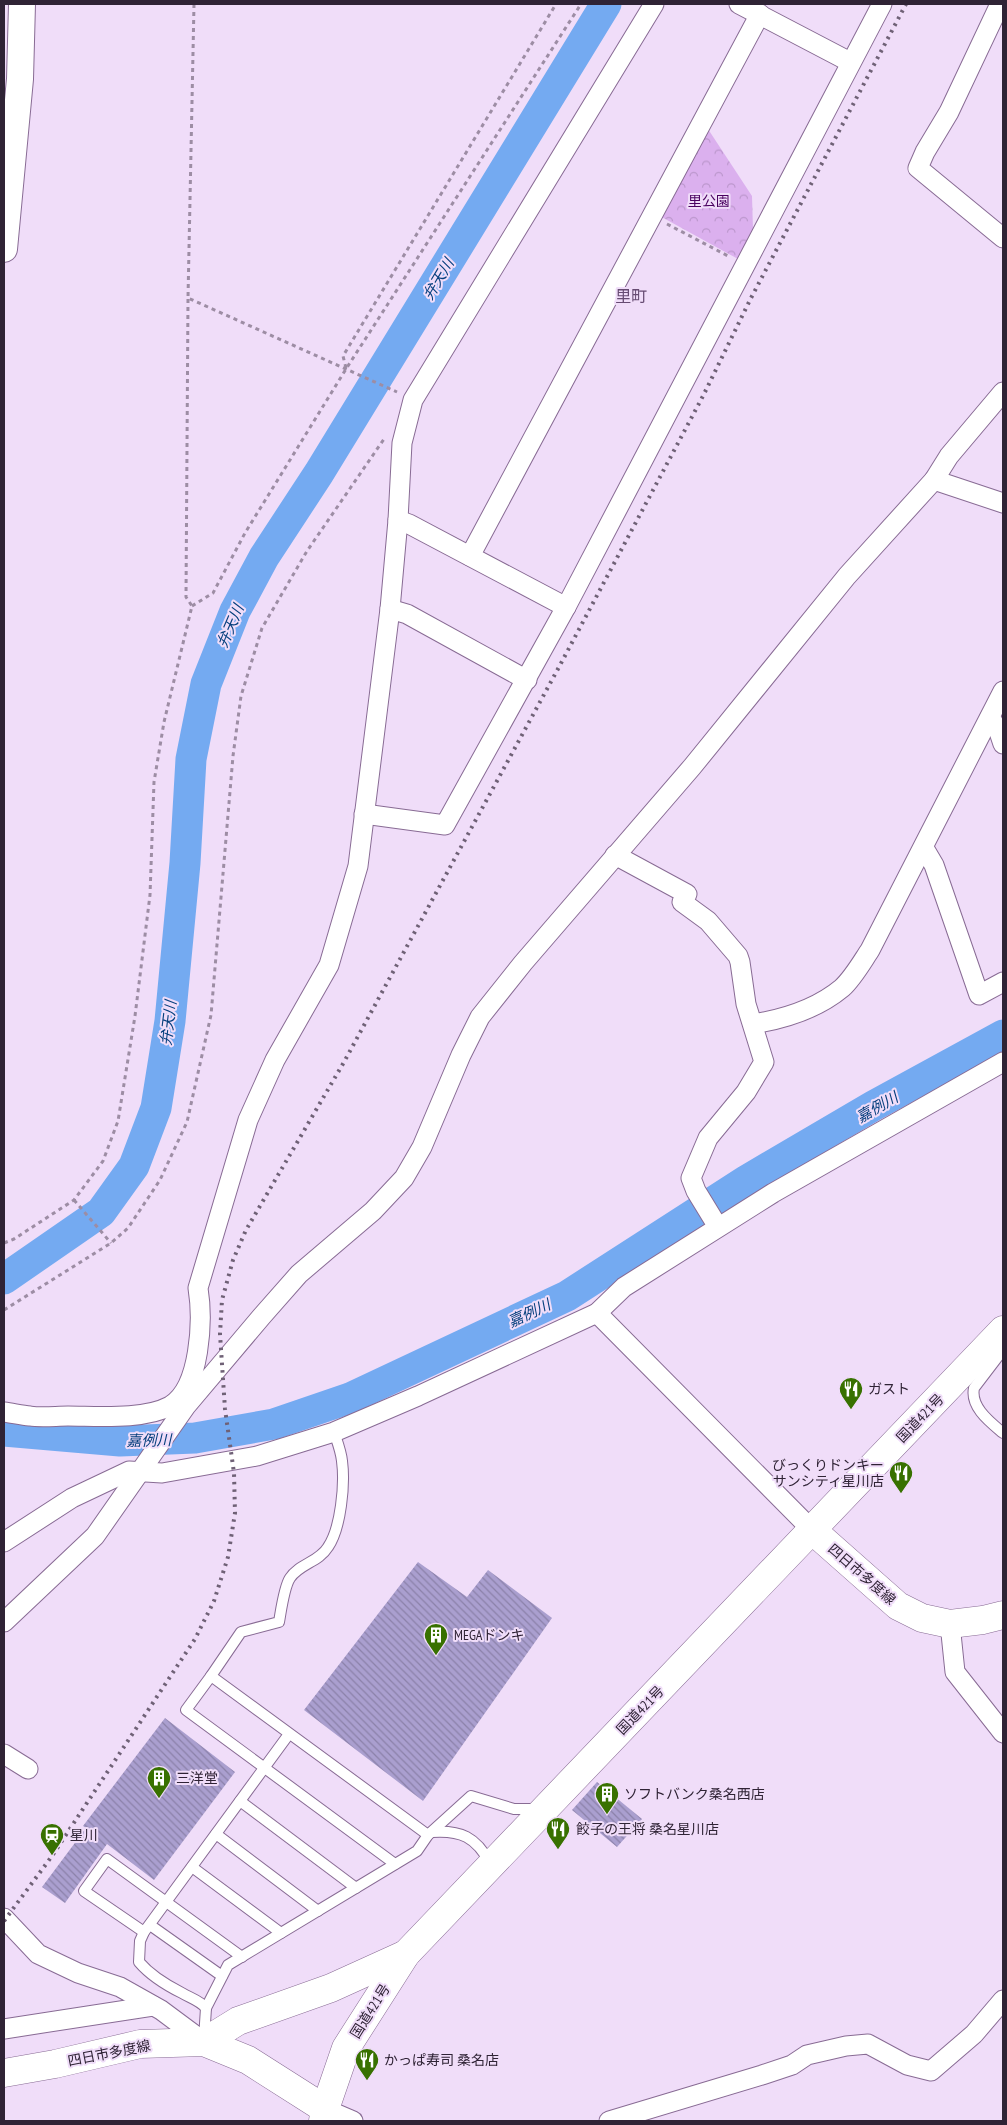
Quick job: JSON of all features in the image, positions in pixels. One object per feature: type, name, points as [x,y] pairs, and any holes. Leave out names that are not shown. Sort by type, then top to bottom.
[{"type":"main road","name":"国道421号","points":[[324,2115],[346,2048],[406,1954],[1003,1330]]},
{"type":"main road","name":"四日市多度線","points":[[812,1530],[898,1606],[922,1618],[950,1624],[983,1620],[1003,1615]]},
{"type":"main road","points":[[204,2042],[238,2021],[332,1988],[406,1954]]},
{"type":"main road","name":"四日市多度線","points":[[4,2073],[55,2064],[140,2044],[204,2042],[248,2060],[324,2115]]},
{"type":"main road","name":"四日市多度線","points":[[4,2082],[55,2064]]},
{"type":"street","points":[[4,249],[20,79],[22,4]]},
{"type":"street","points":[[4,1622],[95,1536],[171,1426],[182,1402],[199,1348],[200,1305],[198,1288],[248,1120],[275,1060],[330,965],[358,866],[390,609],[398,520],[402,442],[413,400],[654,4]]},
{"type":"street","points":[[739,4],[850,62]]},
{"type":"street","points":[[364,814],[445,825],[566,607],[882,4]]},
{"type":"street","points":[[1000,4],[949,112],[925,152],[918,168],[1003,238]]},
{"type":"street","points":[[470,556],[760,14]]},
{"type":"street","points":[[4,1412],[32,1417],[124,1415],[155,1411],[182,1402],[299,1274],[373,1211],[404,1178],[422,1147],[461,1055],[480,1017],[615,855],[692,767],[847,576],[934,480],[949,456],[1003,392]]},
{"type":"street","points":[[934,480],[1003,503]]},
{"type":"street","points":[[398,520],[566,607]]},
{"type":"street","points":[[390,609],[407,614],[527,680]]},
{"type":"street","points":[[754,1024],[772,1021],[816,1005],[843,987],[870,950],[1003,691]]},
{"type":"street","points":[[990,717],[999,732],[1003,744]]},
{"type":"street","points":[[924,848],[934,865],[979,995],[1003,982]]},
{"type":"street","points":[[615,855],[687,894],[682,902],[708,921],[735,952],[740,962],[746,1004],[754,1024],[764,1062],[746,1092],[708,1138],[691,1178],[716,1224]]},
{"type":"street","points":[[4,1542],[72,1498],[129,1471],[143,1467],[162,1473],[257,1456],[334,1432],[418,1396],[598,1313],[624,1287],[716,1224],[1003,1062]]},
{"type":"street","points":[[598,1313],[812,1530]]},
{"type":"street","points":[[950,1624],[955,1672],[1003,1732]]},
{"type":"street","points":[[4,1754],[28,1769]]},
{"type":"street","points":[[4,1918],[38,1954],[78,1973],[120,1987],[153,2006],[204,2042]]},
{"type":"street","points":[[609,2121],[762,2075],[792,2064],[807,2055],[846,2046],[868,2044],[907,2065],[931,2071],[974,2034],[1003,2000]]},
{"type":"street","points":[[4,2029],[153,2006]]},
{"type":"street","points":[[324,2115],[353,2121]]},
{"type":"lane","points":[[1003,1350],[974,1388],[973,1395],[980,1410],[1003,1433]]},
{"type":"lane","points":[[334,1432],[342,1461],[341,1495],[338,1523],[329,1546],[319,1557],[297,1570],[289,1578],[279,1622],[242,1632],[186,1710],[395,1864]]},
{"type":"lane","points":[[211,1676],[289,1734],[430,1833],[446,1831],[461,1834],[473,1841],[483,1850],[492,1866]]},
{"type":"lane","points":[[206,2008],[201,2002],[182,1994],[147,1972],[138,1962],[140,1941],[289,1734]]},
{"type":"lane","points":[[204,2042],[206,2008],[228,1965],[417,1851],[430,1833],[471,1796],[514,1809],[546,1808]]},
{"type":"lane","points":[[240,1801],[356,1888]]},
{"type":"lane","points":[[216,1834],[318,1911]]},
{"type":"lane","points":[[222,1976],[84,1891],[107,1859],[242,1957]]},
{"type":"lane","points":[[192,1867],[281,1933]]},
{"type":"path","points":[[192,606],[186,597],[188,298],[194,4]]},
{"type":"path","points":[[346,369],[342,356],[556,4]]},
{"type":"path","points":[[4,1243],[14,1239],[74,1200],[103,1161],[118,1121],[135,1016],[150,895],[154,782],[164,722],[192,606],[213,593],[245,533],[346,369],[581,4]]},
{"type":"path","points":[[651,215],[744,265]]},
{"type":"path","points":[[188,298],[405,395]]},
{"type":"path","points":[[4,1310],[111,1243],[128,1228],[160,1180],[187,1122],[211,1015],[233,756],[241,696],[262,628],[307,552],[388,433],[408,419]]},
{"type":"path","points":[[74,1200],[111,1243]]},
{"type":"green space","name":"里公園","points":[[706,126],[752,196],[753,230],[738,259],[658,215]]},
{"type":"building","name":"MEGAドンキ","points":[[418,1562],[467,1597],[488,1570],[552,1618],[423,1801],[304,1710]]},
{"type":"building","name":"三洋堂","points":[[165,1718],[235,1772],[154,1880],[107,1844],[65,1903],[42,1887],[86,1828],[83,1826]]},
{"type":"building","name":"ソフトバンク桑名西店","points":[[597,1782],[642,1819],[617,1847],[572,1810]]},
{"type":"waterway","name":"弁天川","points":[[4,1279],[101,1212],[134,1166],[156,1108],[170,1021],[185,863],[191,759],[206,684],[235,611],[264,557],[319,473],[606,4]]},
{"type":"waterway","name":"嘉例川","points":[[4,1431],[120,1441],[195,1438],[274,1424],[350,1398],[567,1296],[747,1180],[873,1106],[1003,1035]]},
{"type":"railway","points":[[4,1921],[52,1856],[195,1639],[214,1601],[228,1557],[235,1513],[234,1473],[225,1409],[220,1334],[222,1300],[233,1260],[246,1230],[344,1062],[559,667],[703,396],[751,298],[906,4]]},
{"type":"place","name":"ガスト","points":[[851,1410]]},
{"type":"place","name":"びっくりドンキー サンシティ星川店","points":[[901,1494]]},
{"type":"place","name":"MEGAドンキ","points":[[436,1656]]},
{"type":"place","name":"三洋堂","points":[[159,1799]]},
{"type":"place","name":"ソフトバンク桑名西店","points":[[607,1815]]},
{"type":"place","name":"餃子の王将 桑名星川店","points":[[558,1850]]},
{"type":"place","name":"星川","points":[[52,1856]]},
{"type":"place","name":"かっぱ寿司 桑名店","points":[[367,2081]]},
{"type":"district","name":"里町","points":[[631,296]]}]
